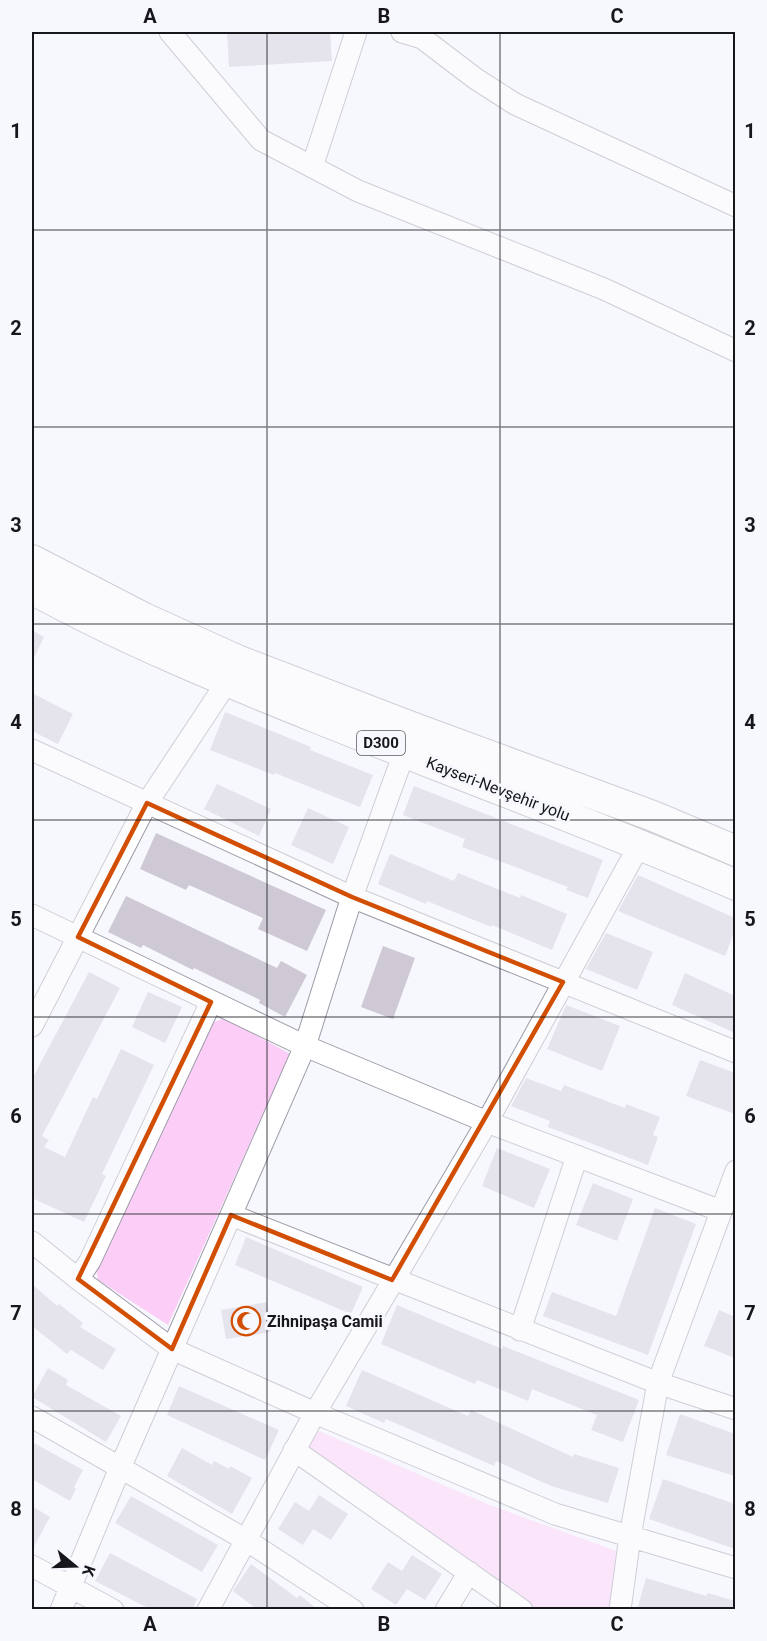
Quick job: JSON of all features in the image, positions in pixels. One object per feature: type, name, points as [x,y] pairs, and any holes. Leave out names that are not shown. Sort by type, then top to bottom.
[{"type":"highway","name":"Kayseri-Nevşehir yolu","points":[[32,560],[144,618],[237,660],[653,816],[735,851]]},
{"type":"highway","name":"Kayseri-Nevşehir yolu","points":[[32,589],[134,640],[227,682],[640,844],[735,885]]},
{"type":"street","points":[[312,167],[356,32]]},
{"type":"street","points":[[402,32],[422,38],[476,80],[515,104],[735,206]]},
{"type":"street","points":[[178,33],[261,140],[358,191],[604,290],[735,351]]},
{"type":"street","points":[[32,1026],[147,803],[227,682]]},
{"type":"street","points":[[32,750],[352,897],[735,1052]]},
{"type":"street","points":[[61,1610],[120,1468],[305,1046],[352,897],[404,753]]},
{"type":"street","points":[[208,1610],[294,1450],[487,1122],[640,844]]},
{"type":"street","points":[[32,915],[305,1046],[487,1122],[721,1211]]},
{"type":"street","points":[[78,1279],[90,1261],[211,1002]]},
{"type":"street","points":[[520,1330],[577,1156]]},
{"type":"street","points":[[620,1610],[630,1536],[658,1383],[735,1171]]},
{"type":"street","points":[[231,1215],[520,1330],[658,1383],[735,1409]]},
{"type":"street","points":[[32,1242],[172,1349],[315,1413],[555,1514],[735,1568]]},
{"type":"street","points":[[32,1417],[246,1540],[353,1610]]},
{"type":"street","points":[[294,1450],[522,1610]]},
{"type":"street","points":[[32,1566],[113,1610]]},
{"type":"street","points":[[446,1610],[469,1572]]},
{"type":"highlighted area","points":[[147,803],[352,897],[563,982],[392,1280],[231,1215],[172,1349],[78,1279],[211,1002],[78,937]]},
{"type":"shaded area","points":[[225,1018],[290,1054],[168,1325],[98,1280],[96,1267],[209,1024]]},
{"type":"shaded area","points":[[319,1431],[487,1504],[619,1552],[610,1609],[534,1609],[307,1447]]},
{"type":"building","points":[[227,32],[330,32],[332,61],[229,67]]},
{"type":"building","points":[[32,630],[44,637],[32,662]]},
{"type":"building","points":[[32,693],[73,714],[58,744],[32,731]]},
{"type":"building","points":[[225,712],[373,775],[360,807],[210,750]]},
{"type":"building","points":[[217,784],[271,809],[259,836],[204,809]]},
{"type":"building","points":[[414,786],[603,860],[588,898],[566,890],[568,887],[462,847],[465,839],[403,815]]},
{"type":"building","points":[[308,808],[349,827],[333,864],[291,845]]},
{"type":"building","points":[[156,833],[326,910],[307,951],[258,929],[263,918],[189,885],[186,890],[140,869]]},
{"type":"building","points":[[390,854],[454,881],[458,873],[567,914],[552,950],[492,925],[491,927],[427,901],[426,904],[378,884]]},
{"type":"building","points":[[638,875],[735,918],[735,930],[725,956],[618,911]]},
{"type":"building","points":[[126,896],[277,968],[281,961],[307,975],[285,1017],[259,1003],[260,1000],[194,968],[193,970],[143,945],[141,948],[108,932]]},
{"type":"building","points":[[606,933],[653,952],[637,990],[586,969]]},
{"type":"building","points":[[383,946],[415,958],[393,1019],[361,1007]]},
{"type":"building","points":[[89,972],[120,988],[42,1136],[49,1140],[44,1147],[65,1157],[93,1097],[97,1099],[121,1049],[154,1065],[102,1174],[106,1176],[84,1222],[32,1198],[32,1079]]},
{"type":"building","points":[[685,973],[735,996],[735,1033],[672,1005]]},
{"type":"building","points":[[148,992],[182,1007],[165,1043],[132,1027]]},
{"type":"building","points":[[566,1005],[620,1026],[602,1071],[547,1049]]},
{"type":"building","points":[[700,1060],[735,1073],[735,1114],[686,1096]]},
{"type":"building","points":[[526,1078],[561,1091],[564,1085],[625,1108],[626,1104],[660,1117],[653,1135],[658,1137],[648,1165],[548,1127],[550,1121],[511,1106]]},
{"type":"building","points":[[497,1148],[550,1169],[534,1208],[482,1186]]},
{"type":"building","points":[[593,1183],[633,1199],[617,1241],[576,1225]]},
{"type":"building","points":[[655,1208],[696,1224],[648,1355],[543,1316],[552,1292],[616,1316]]},
{"type":"building","points":[[246,1237],[363,1287],[351,1314],[235,1265]]},
{"type":"building","points":[[32,1284],[57,1306],[59,1304],[83,1323],[80,1327],[116,1349],[103,1370],[71,1350],[67,1354],[32,1326]]},
{"type":"building","name":"Zihnipaşa Camii","points":[[267,1302],[271,1332],[226,1339],[221,1310]]},
{"type":"building","points":[[397,1305],[502,1349],[503,1346],[639,1400],[623,1442],[591,1430],[597,1415],[532,1389],[528,1401],[477,1380],[475,1384],[381,1344]]},
{"type":"building","points":[[719,1310],[735,1317],[735,1358],[704,1346]]},
{"type":"building","points":[[48,1368],[68,1380],[66,1385],[121,1416],[106,1442],[32,1397]]},
{"type":"building","points":[[362,1370],[468,1416],[471,1410],[573,1457],[574,1454],[619,1468],[608,1503],[551,1486],[496,1461],[494,1466],[386,1419],[384,1423],[346,1406]]},
{"type":"building","points":[[179,1386],[279,1430],[265,1460],[167,1415]]},
{"type":"building","points":[[680,1414],[735,1434],[735,1476],[666,1455]]},
{"type":"building","points":[[32,1442],[83,1470],[70,1501],[32,1479]]},
{"type":"building","points":[[182,1448],[212,1465],[214,1461],[229,1469],[230,1466],[252,1478],[232,1514],[167,1476]]},
{"type":"building","points":[[663,1479],[735,1504],[735,1549],[649,1519]]},
{"type":"building","points":[[319,1495],[348,1514],[331,1540],[313,1529],[303,1545],[278,1529],[295,1502],[309,1511]]},
{"type":"building","points":[[131,1496],[218,1545],[202,1572],[115,1523]]},
{"type":"building","points":[[32,1506],[50,1517],[32,1550]]},
{"type":"building","points":[[110,1553],[197,1599],[192,1610],[152,1610],[95,1581]]},
{"type":"building","points":[[412,1555],[442,1574],[425,1600],[407,1589],[396,1605],[371,1589],[388,1562],[402,1571]]},
{"type":"building","points":[[251,1564],[297,1598],[300,1595],[318,1610],[258,1610],[233,1591]]},
{"type":"building","points":[[646,1578],[706,1596],[708,1593],[735,1601],[735,1610],[637,1610]]},
{"type":"place","name":"Zihnipaşa Camii","points":[[246,1321]]}]
